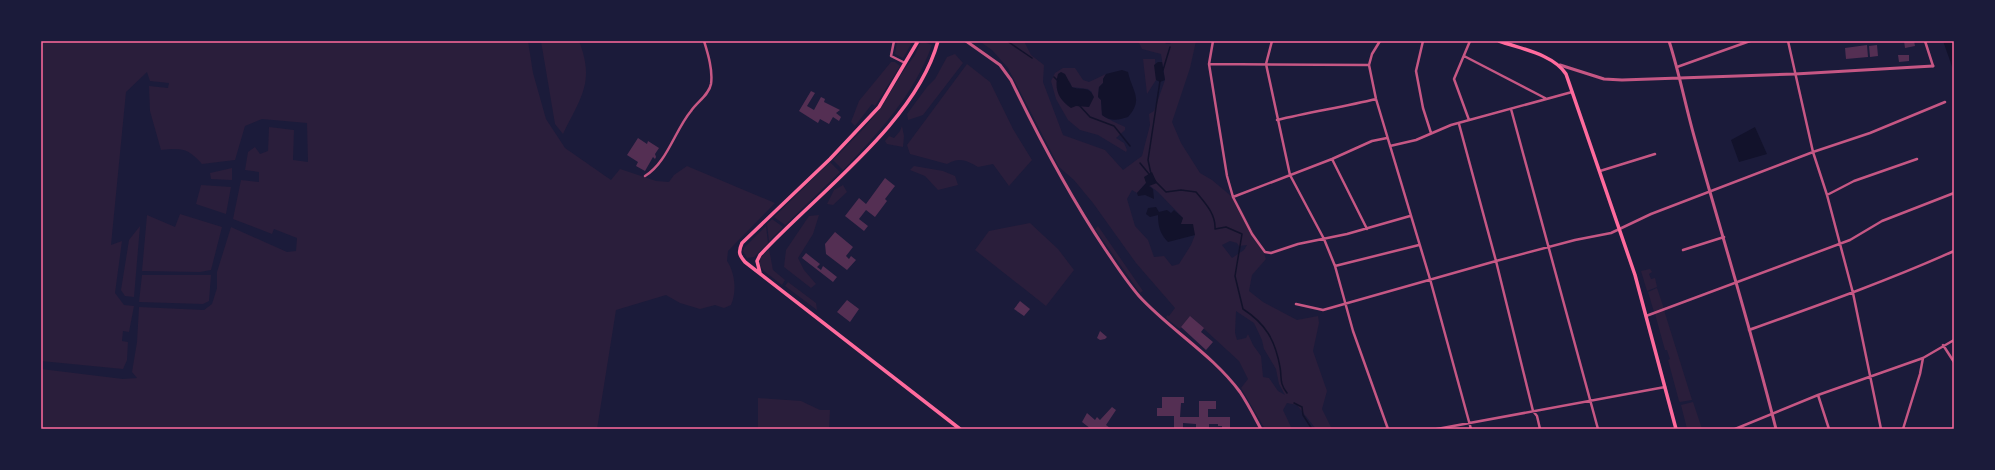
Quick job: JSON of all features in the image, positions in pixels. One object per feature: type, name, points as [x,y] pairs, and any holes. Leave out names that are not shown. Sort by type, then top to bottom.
[{"type":"main road","points":[[918,41],[879,107],[830,159],[742,243],[739,250],[739,256],[760,274],[960,429]]},
{"type":"main road","points":[[760,274],[758,267],[760,255],[878,139],[905,106],[924,74],[938,41]]},
{"type":"main road","points":[[1499,41],[1548,58],[1560,65],[1566,74],[1620,229],[1646,316],[1676,429]]},
{"type":"street","points":[[645,176],[652,172],[690,111],[706,94],[711,85],[710,67],[704,41]]},
{"type":"street","points":[[894,41],[891,56],[905,63]]},
{"type":"street","points":[[966,41],[1000,65],[1011,80],[1060,177],[1095,234],[1125,278],[1140,296],[1206,356],[1237,388],[1248,404],[1261,429]]},
{"type":"street","points":[[1213,41],[1210,64],[1227,176],[1233,197],[1259,246],[1265,252],[1271,253],[1367,229],[1410,216]]},
{"type":"street","points":[[1272,41],[1266,64],[1290,175],[1324,239],[1335,266],[1353,331],[1388,429]]},
{"type":"street","points":[[1380,41],[1372,54],[1369,65],[1376,99],[1430,279],[1471,429]]},
{"type":"street","points":[[1423,41],[1416,71],[1423,108],[1431,133]]},
{"type":"street","points":[[1468,120],[1454,79],[1470,41]]},
{"type":"street","points":[[1669,41],[1677,67],[1693,135],[1724,237],[1776,429]]},
{"type":"street","points":[[1677,67],[1750,41]]},
{"type":"street","points":[[1788,41],[1813,152],[1827,195],[1853,293],[1881,429]]},
{"type":"street","points":[[1560,65],[1604,79],[1680,79],[1933,66],[1924,41]]},
{"type":"street","points":[[1464,56],[1546,98]]},
{"type":"street","points":[[1210,64],[1369,65]]},
{"type":"street","points":[[1390,146],[1416,140],[1451,125],[1459,124],[1468,120],[1546,98],[1573,92]]},
{"type":"street","points":[[1277,120],[1322,110],[1340,108],[1376,99]]},
{"type":"street","points":[[1296,304],[1323,310],[1548,247],[1611,233],[1651,214],[1813,152],[1870,133],[1945,102]]},
{"type":"street","points":[[1511,109],[1598,429]]},
{"type":"street","points":[[1459,124],[1496,261],[1533,411],[1537,416],[1540,429]]},
{"type":"street","points":[[1233,197],[1372,142],[1387,138]]},
{"type":"street","points":[[1600,171],[1655,154]]},
{"type":"street","points":[[1332,159],[1367,229]]},
{"type":"street","points":[[1827,195],[1854,181],[1917,159]]},
{"type":"street","points":[[1646,316],[1839,244],[1861,234],[1882,221],[1954,193]]},
{"type":"street","points":[[1683,250],[1724,237]]},
{"type":"street","points":[[1335,266],[1419,245]]},
{"type":"street","points":[[1750,330],[1853,293],[1902,274],[1954,251]]},
{"type":"street","points":[[1735,429],[1818,395],[1923,358],[1954,340]]},
{"type":"street","points":[[1943,345],[1954,362]]},
{"type":"street","points":[[1903,429],[1920,374],[1923,358]]},
{"type":"street","points":[[1437,429],[1665,387]]},
{"type":"street","points":[[1818,395],[1829,429]]},
{"type":"shaded area","points":[[41,41],[528,41],[533,73],[546,119],[565,148],[611,180],[620,169],[656,181],[669,182],[674,175],[687,166],[775,203],[728,251],[727,261],[732,271],[734,282],[734,294],[731,305],[724,308],[715,305],[700,309],[680,303],[666,295],[616,310],[597,429],[41,429],[41,369],[123,379],[137,378],[132,372],[137,342],[139,307],[204,310],[212,304],[217,288],[217,272],[231,227],[287,252],[296,251],[297,238],[274,229],[272,234],[233,219],[241,180],[259,182],[259,172],[245,170],[248,152],[255,147],[260,154],[268,151],[269,127],[294,130],[293,160],[308,162],[307,123],[262,119],[245,126],[235,160],[202,164],[184,150],[161,150],[150,111],[149,86],[168,88],[169,83],[150,81],[147,72],[126,92],[111,245],[122,241],[115,293],[124,305],[134,306],[129,332],[123,331],[122,341],[128,342],[127,360],[123,369],[41,361]]},
{"type":"shaded area","points":[[541,41],[579,41],[584,55],[586,79],[584,89],[563,134],[555,124]]},
{"type":"shaded area","points":[[897,41],[913,41],[903,58],[895,54]]},
{"type":"shaded area","points":[[921,41],[932,45],[916,80],[882,127],[843,170],[833,160],[865,127],[882,106],[915,55]]},
{"type":"shaded area","points":[[979,41],[1024,41],[1031,55],[1044,65],[1043,82],[1063,135],[1105,150],[1123,170],[1142,156],[1150,125],[1149,114],[1154,111],[1165,80],[1161,54],[1142,49],[1138,41],[1164,41],[1166,44],[1171,44],[1169,41],[1196,41],[1190,68],[1172,122],[1181,143],[1200,173],[1212,180],[1237,201],[1263,250],[1266,259],[1252,275],[1249,291],[1263,302],[1297,320],[1318,316],[1319,323],[1313,351],[1327,391],[1322,409],[1332,429],[1316,429],[1297,405],[1287,403],[1283,410],[1292,429],[1265,429],[1241,388],[1248,379],[1239,361],[1191,317],[1180,329],[1166,318],[1167,315],[1169,316],[1175,308],[1136,263],[1093,203],[1074,180],[1059,167],[1008,68],[992,50]],"holes":[[[1146,183],[1158,192],[1183,218],[1180,224],[1187,225],[1195,235],[1191,245],[1179,264],[1172,266],[1164,256],[1154,257],[1148,240],[1135,226],[1127,199],[1132,190],[1137,193]],[[1230,241],[1237,243],[1239,246],[1247,245],[1244,250],[1232,258],[1222,245]],[[1236,311],[1254,323],[1262,340],[1264,349],[1276,369],[1279,384],[1285,395],[1278,391],[1269,378],[1263,377],[1261,356],[1253,345],[1248,334],[1246,338],[1237,340],[1235,333]]]},
{"type":"shaded area","points":[[1943,41],[1954,41],[1954,72]]},
{"type":"shaded area","points":[[955,54],[963,63],[923,115],[908,120],[907,114],[927,87],[935,79],[947,57]]},
{"type":"shaded area","points":[[1143,59],[1155,59],[1156,80],[1147,94]]},
{"type":"shaded area","points":[[891,62],[895,62],[900,66],[875,106],[872,104],[855,126],[851,122],[859,101]]},
{"type":"shaded area","points":[[1158,62],[1162,62],[1165,80],[1160,82],[1156,80],[1154,65]]},
{"type":"shaded area","points":[[967,64],[990,82],[1013,129],[1032,160],[1009,186],[993,164],[978,167],[966,161],[959,160],[947,164],[910,154],[907,145]]},
{"type":"shaded area","points":[[1063,68],[1075,68],[1083,80],[1089,82],[1106,74],[1103,79],[1103,83],[1099,87],[1098,97],[1101,100],[1102,115],[1125,127],[1125,130],[1116,138],[1124,143],[1127,150],[1126,152],[1098,135],[1080,130],[1068,120],[1056,99],[1051,81],[1055,73]],"holes":[[[1069,80],[1072,87],[1088,89],[1092,92],[1089,106],[1076,106]]]},
{"type":"shaded area","points":[[1122,70],[1128,72],[1136,95],[1135,105],[1133,111],[1128,117],[1112,120],[1102,115],[1101,100],[1098,97],[1099,87],[1103,83],[1103,79],[1106,74]]},
{"type":"shaded area","points":[[1061,72],[1065,74],[1072,87],[1087,90],[1092,93],[1094,97],[1089,107],[1076,106],[1071,108],[1063,101],[1057,89],[1058,74]]},
{"type":"shaded area","points":[[902,126],[904,136],[903,147],[887,144],[885,141],[889,136],[894,138]]},
{"type":"shaded area","points":[[1755,127],[1767,154],[1739,162],[1731,140]]},
{"type":"shaded area","points":[[830,162],[840,172],[785,225],[774,217]]},
{"type":"shaded area","points":[[914,166],[943,171],[955,176],[958,185],[938,190],[925,176],[910,170]]},
{"type":"shaded area","points":[[232,168],[232,180],[211,179],[210,173]]},
{"type":"shaded area","points":[[1152,172],[1157,183],[1149,186],[1153,189],[1154,199],[1145,195],[1138,196],[1137,193],[1146,183],[1144,177]]},
{"type":"shaded area","points":[[201,185],[231,187],[226,214],[196,204]]},
{"type":"shaded area","points":[[843,185],[847,192],[833,205],[827,204],[834,190]]},
{"type":"shaded area","points":[[1156,207],[1159,212],[1167,210],[1171,213],[1174,210],[1183,218],[1181,224],[1193,224],[1195,235],[1168,242],[1160,230],[1158,215],[1150,217],[1146,214],[1148,208]]},
{"type":"shaded area","points":[[180,214],[222,227],[211,270],[200,272],[142,271],[147,215],[175,227]]},
{"type":"shaded area","points":[[819,215],[813,234],[798,258],[804,270],[816,284],[811,288],[784,267],[786,250],[809,216]]},
{"type":"shaded area","points":[[772,219],[783,227],[769,241],[767,224]]},
{"type":"shaded area","points":[[1030,223],[1058,249],[1074,270],[1046,306],[975,250],[989,231]]},
{"type":"shaded area","points":[[140,226],[134,297],[125,296],[121,290],[129,240]]},
{"type":"shaded area","points":[[766,226],[768,243],[754,257],[747,258],[743,251],[744,248]]},
{"type":"shaded area","points":[[1098,226],[1143,291],[1140,293],[1095,229]]},
{"type":"shaded area","points":[[769,249],[773,270],[785,280],[782,285],[764,271],[759,265],[761,257]]},
{"type":"shaded area","points":[[1650,269],[1652,272],[1649,274],[1651,279],[1655,278],[1657,287],[1647,291],[1641,271]]},
{"type":"shaded area","points":[[142,275],[211,275],[209,301],[203,304],[139,302]]},
{"type":"shaded area","points":[[788,282],[816,303],[817,310],[785,286]]},
{"type":"shaded area","points":[[1657,288],[1664,309],[1654,312],[1648,292]]},
{"type":"shaded area","points":[[1664,310],[1692,400],[1679,401],[1668,360],[1670,359],[1667,350],[1665,350],[1655,314]]},
{"type":"shaded area","points":[[758,398],[801,401],[820,410],[830,410],[829,429],[758,429]]},
{"type":"shaded area","points":[[1693,402],[1702,429],[1687,429],[1681,405]]},
{"type":"building","points":[[1904,41],[1914,41],[1915,46],[1905,48]]},
{"type":"building","points":[[1867,45],[1868,57],[1846,59],[1845,48]]},
{"type":"building","points":[[1877,45],[1878,56],[1870,57],[1869,46]]},
{"type":"building","points":[[1898,55],[1909,55],[1909,61],[1899,62]]},
{"type":"building","points":[[811,91],[815,93],[807,106],[814,110],[821,97],[825,99],[824,102],[840,110],[836,113],[841,117],[839,121],[833,117],[829,124],[820,119],[818,123],[799,111]]},
{"type":"building","points":[[638,138],[647,144],[648,141],[659,148],[655,154],[655,159],[653,157],[645,171],[636,166],[638,162],[627,155]]},
{"type":"building","points":[[885,178],[895,186],[885,199],[887,201],[875,217],[866,210],[859,219],[868,226],[864,231],[845,216],[859,198],[866,204]]},
{"type":"building","points":[[835,232],[853,247],[846,256],[849,259],[851,256],[856,260],[847,270],[826,254],[825,244]]},
{"type":"building","points":[[806,253],[820,264],[817,267],[821,270],[823,266],[837,277],[833,282],[802,258]]},
{"type":"building","points":[[847,300],[859,309],[850,322],[837,312]]},
{"type":"building","points":[[1020,301],[1030,309],[1024,316],[1014,309]]},
{"type":"building","points":[[1190,316],[1204,328],[1201,332],[1213,342],[1206,350],[1181,327]]},
{"type":"building","points":[[1100,331],[1107,337],[1105,339],[1100,340],[1097,338]]},
{"type":"building","points":[[1162,397],[1184,397],[1184,403],[1181,403],[1180,417],[1199,417],[1199,401],[1216,401],[1216,409],[1208,409],[1208,417],[1230,417],[1230,429],[1222,429],[1222,426],[1218,426],[1218,424],[1209,424],[1209,429],[1196,429],[1196,424],[1183,423],[1183,429],[1174,429],[1174,416],[1157,416],[1157,408],[1162,408]]},
{"type":"building","points":[[1112,407],[1116,410],[1106,425],[1110,428],[1109,429],[1091,429],[1082,422],[1087,413],[1095,420],[1097,417],[1100,420]]},
{"type":"waterway","points":[[1007,41],[1032,58]]},
{"type":"waterway","points":[[1163,70],[1170,47]]},
{"type":"waterway","points":[[1054,77],[1058,81]]},
{"type":"waterway","points":[[1151,174],[1148,160],[1160,81]]},
{"type":"waterway","points":[[1079,105],[1090,117],[1114,126],[1130,146]]},
{"type":"waterway","points":[[1140,163],[1149,174]]},
{"type":"waterway","points":[[1154,180],[1166,192],[1181,190],[1196,192],[1212,214],[1215,229],[1226,227],[1242,234],[1235,276],[1243,309],[1258,321],[1272,341],[1278,357],[1282,383],[1287,393]]},
{"type":"waterway","points":[[1294,403],[1302,407],[1303,415],[1312,429]]}]
